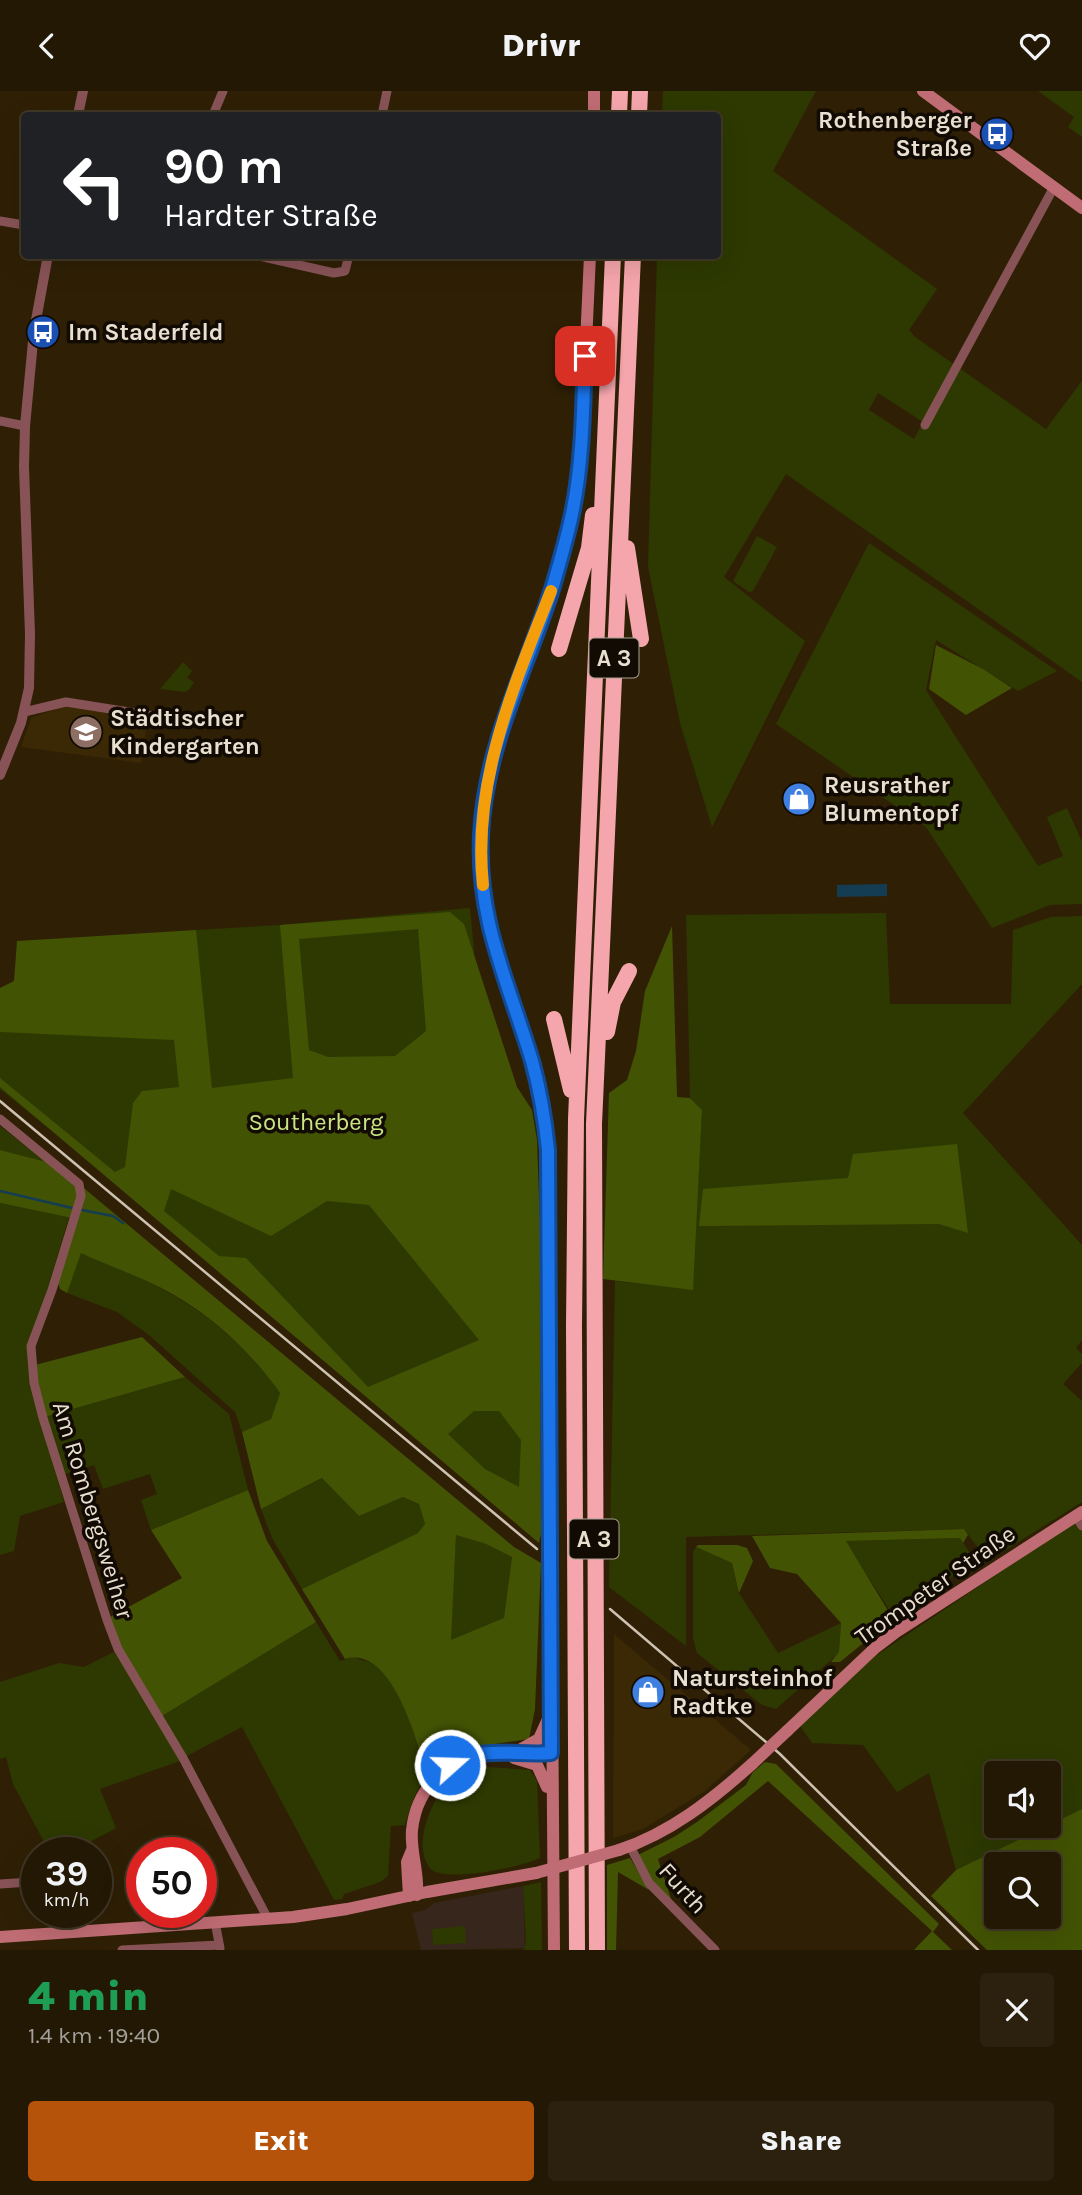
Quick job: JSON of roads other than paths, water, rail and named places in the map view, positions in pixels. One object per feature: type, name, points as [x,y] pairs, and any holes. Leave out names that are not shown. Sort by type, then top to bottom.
[{"type":"highway","points":[[619,112],[620,91]]},
{"type":"highway","points":[[639,112],[640,91]]},
{"type":"highway","name":"A 3","points":[[577,1950],[574,1326],[576,1119],[613,259]]},
{"type":"highway","name":"A 3","points":[[597,1950],[594,1124],[633,259]]},
{"type":"highway","points":[[559,649],[589,548],[594,488],[604,469]]},
{"type":"highway","points":[[621,497],[629,567],[642,639]]},
{"type":"highway","points":[[598,1061],[606,1045],[613,1002],[629,971]]},
{"type":"highway","points":[[554,1019],[576,1119]]},
{"type":"main road","points":[[594,91],[594,112]]},
{"type":"main road","points":[[923,91],[1082,208]]},
{"type":"main road","points":[[554,1950],[548,1150],[532,1062],[492,941],[481,870],[481,835],[485,786],[494,750],[505,712],[552,589],[573,509],[580,452],[590,259]]},
{"type":"main road","name":"Trompeter Straße","points":[[217,1922],[340,1911],[536,1873],[625,1848],[676,1824],[702,1806],[752,1764],[875,1648],[897,1632],[1080,1518]]},
{"type":"main road","points":[[516,1752],[539,1739],[551,1703]]},
{"type":"main road","points":[[413,1895],[407,1862],[412,1850],[415,1814],[424,1792],[438,1775],[450,1765],[476,1755],[551,1753]]},
{"type":"main road","points":[[476,1755],[521,1758],[537,1765],[543,1775],[552,1807]]},
{"type":"main road","points":[[412,1850],[416,1865],[413,1895]]},
{"type":"main road","points":[[416,1865],[427,1880],[453,1887]]},
{"type":"main road","name":"Trompeter Straße","points":[[0,1937],[129,1928]]},
{"type":"street","points":[[79,112],[83,91]]},
{"type":"street","points":[[215,112],[223,91]]},
{"type":"street","points":[[383,112],[387,91]]},
{"type":"street","points":[[925,425],[1054,187]]},
{"type":"street","points":[[0,221],[21,224]]},
{"type":"street","points":[[0,775],[24,712],[30,663],[25,426],[34,331],[47,259]]},
{"type":"street","points":[[273,259],[334,273],[345,271],[348,259]]},
{"type":"street","points":[[0,421],[25,426]]},
{"type":"street","points":[[24,712],[66,702],[180,720]]},
{"type":"street","name":"Am Rombergsweiher","points":[[0,1119],[79,1184],[81,1196],[52,1290],[31,1346],[34,1383],[43,1418],[109,1628],[118,1649],[183,1758],[268,1919]]},
{"type":"street","name":"Furth","points":[[625,1848],[649,1883],[715,1950]]},
{"type":"street","points":[[0,1884],[21,1883]]},
{"type":"street","points":[[121,1950],[219,1947],[216,1928]]},
{"type":"water","points":[[887,884],[887,896],[837,897],[837,885]]},
{"type":"waterway","points":[[0,1191],[72,1208]]},
{"type":"waterway","points":[[82,1210],[113,1216],[123,1223]]},
{"type":"railway","points":[[0,1101],[537,1549]]},
{"type":"railway","points":[[610,1609],[780,1754],[978,1950]]},
{"type":"place","name":"Rothenberger Straße","points":[[997,134]]},
{"type":"place","name":"Im Staderfeld","points":[[43,332]]},
{"type":"place","name":"Städtischer Kindergarten","points":[[86,732]]},
{"type":"place","name":"Reusrather Blumentopf","points":[[799,799]]},
{"type":"place","name":"Natursteinhof Radtke","points":[[648,1692]]},
{"type":"park label","name":"Southerberg","points":[[316,1122]]}]
